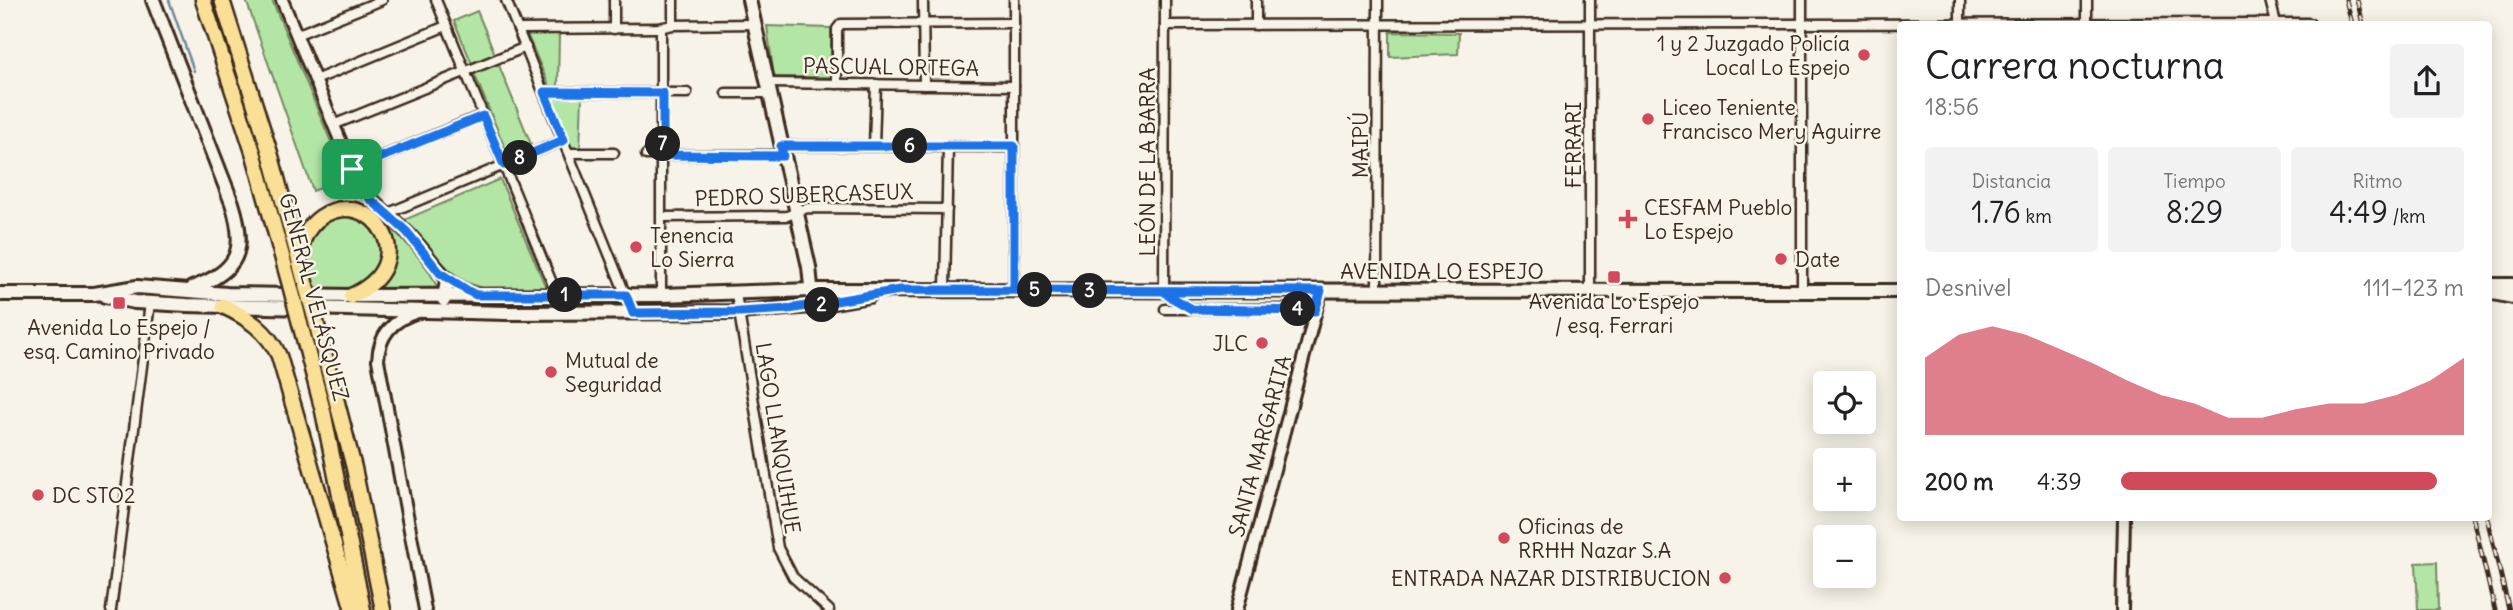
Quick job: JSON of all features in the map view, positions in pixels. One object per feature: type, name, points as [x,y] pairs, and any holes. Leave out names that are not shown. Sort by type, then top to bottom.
[{"type":"highway","name":"GENERAL VELÁSQUEZ","points":[[203,0],[250,143],[290,285],[323,411],[363,610]]},
{"type":"highway","name":"GENERAL VELÁSQUEZ","points":[[224,0],[271,156],[351,455],[383,610]]},
{"type":"highway","points":[[300,262],[303,240],[320,217],[340,210],[367,216],[378,224],[384,234],[387,246],[386,265],[381,275],[371,284],[351,296]]},
{"type":"highway","points":[[223,306],[253,323],[268,336],[276,349],[353,610]]},
{"type":"main road","points":[[153,0],[232,202],[239,230],[237,251],[226,271],[213,281],[187,290]]},
{"type":"main road","points":[[749,0],[809,267],[812,306]]},
{"type":"main road","points":[[391,311],[410,306],[435,306],[443,302],[447,295],[447,279]]},
{"type":"main road","points":[[2492,285],[2513,285]]},
{"type":"main road","name":"AVENIDA LO ESPEJO","points":[[0,294],[94,293],[137,287],[227,293],[351,296],[661,295],[811,290],[1897,291]]},
{"type":"main road","name":"AVENIDA LO ESPEJO","points":[[94,293],[150,303],[223,306],[420,312],[633,313],[740,312],[812,306],[900,290]]},
{"type":"main road","points":[[2492,293],[2513,297]]},
{"type":"main road","points":[[500,295],[495,304],[500,312]]},
{"type":"street","points":[[282,0],[333,125],[363,190],[412,237],[447,279],[476,295]]},
{"type":"street","points":[[296,35],[382,0]]},
{"type":"street","points":[[436,0],[557,295]]},
{"type":"street","points":[[506,0],[633,313]]},
{"type":"street","points":[[614,0],[614,29]]},
{"type":"street","points":[[673,0],[673,25]]},
{"type":"street","points":[[923,0],[923,85]]},
{"type":"street","points":[[1014,0],[1014,290]]},
{"type":"street","name":"LEÓN DE LA BARRA","points":[[1164,291],[1165,0]]},
{"type":"street","points":[[1256,0],[1256,25]]},
{"type":"street","name":"MAIPÚ","points":[[1377,289],[1378,0]]},
{"type":"street","name":"FERRARI","points":[[1590,0],[1590,290]]},
{"type":"street","points":[[1802,0],[1802,291]]},
{"type":"street","points":[[1960,0],[1960,21]]},
{"type":"street","points":[[2087,0],[2087,21]]},
{"type":"street","points":[[2270,0],[2275,21]]},
{"type":"street","points":[[837,84],[837,29],[841,24],[1014,23]]},
{"type":"street","points":[[519,29],[754,24]]},
{"type":"street","points":[[1165,25],[1897,24]]},
{"type":"street","points":[[315,80],[446,26]]},
{"type":"street","points":[[661,28],[661,295]]},
{"type":"street","points":[[333,125],[526,47]]},
{"type":"street","name":"PASCUAL ORTEGA","points":[[726,93],[837,84],[1014,86]]},
{"type":"street","points":[[874,146],[876,85]]},
{"type":"street","points":[[544,92],[687,93]]},
{"type":"street","points":[[352,169],[483,116]]},
{"type":"street","points":[[386,214],[564,140]]},
{"type":"street","points":[[646,155],[874,146],[1014,146]]},
{"type":"street","points":[[946,290],[948,146]]},
{"type":"street","points":[[569,153],[614,153]]},
{"type":"street","name":"PEDRO SUBERCASEUX","points":[[662,218],[787,216],[807,208],[947,209]]},
{"type":"street","points":[[1164,291],[1192,309]]},
{"type":"street","name":"SANTA MARGARITA","points":[[1237,610],[1321,291]]},
{"type":"street","name":"LAGO LLANQUIHUE","points":[[736,294],[778,548],[793,577],[829,610]]},
{"type":"street","points":[[111,610],[150,303]]},
{"type":"street","points":[[1164,309],[1315,311]]},
{"type":"street","points":[[420,312],[399,320],[387,330],[380,344],[378,360],[425,610]]},
{"type":"street","points":[[2122,610],[2124,521]]},
{"type":"green space","points":[[246,0],[272,0],[346,178],[313,191]]},
{"type":"green space","points":[[477,11],[495,54],[472,64],[454,21]]},
{"type":"green space","points":[[767,26],[831,28],[831,77],[774,77]]},
{"type":"green space","points":[[1390,32],[1459,33],[1458,54],[1390,57]]},
{"type":"green space","points":[[527,34],[559,34],[558,88],[550,88]]},
{"type":"green space","points":[[498,63],[531,144],[507,153],[474,73]]},
{"type":"green space","points":[[549,95],[582,96],[580,150],[572,150]]},
{"type":"green space","points":[[500,179],[547,290],[483,288],[458,280],[404,220]]},
{"type":"green space","points":[[338,214],[357,219],[371,228],[378,240],[380,253],[377,266],[369,278],[356,287],[338,293],[316,292],[309,268],[308,246],[317,228],[325,220]]},
{"type":"green space","points":[[387,225],[425,266],[438,293],[371,294],[387,279],[394,263],[394,245]]},
{"type":"green space","points":[[2437,562],[2438,610],[2418,610],[2416,563]]},
{"type":"waterway","points":[[169,0],[194,71]]},
{"type":"railway","points":[[2346,0],[2351,21]]},
{"type":"railway","points":[[2357,0],[2362,21]]},
{"type":"railway","points":[[2474,521],[2495,610]]},
{"type":"railway","points":[[2488,521],[2509,610]]},
{"type":"place","name":"1 y 2 Juzgado Policía Local Lo Espejo","points":[[1864,55]]},
{"type":"place","name":"Liceo Teniente Francisco Mery Aguirre","points":[[1648,119]]},
{"type":"place","name":"CESFAM Pueblo Lo Espejo","points":[[1628,219]]},
{"type":"place","name":"Tenencia Lo Sierra","points":[[636,247]]},
{"type":"place","name":"Date","points":[[1781,259]]},
{"type":"place","name":"Avenida Lo Espejo / esq. Ferrari","points":[[1614,277]]},
{"type":"place","name":"Avenida Lo Espejo / esq. Camino Privado","points":[[119,303]]},
{"type":"place","name":"JLC","points":[[1262,343]]},
{"type":"place","name":"Mutual de Seguridad","points":[[551,372]]},
{"type":"place","name":"DC STO2","points":[[38,495]]},
{"type":"place","name":"Oficinas de RRHH Nazar S.A","points":[[1504,538]]},
{"type":"place","name":"ENTRADA NAZAR DISTRIBUCION","points":[[1725,578]]},
{"type":"route","points":[[352,169],[369,198],[407,232],[440,273],[476,295],[626,295],[633,313],[789,309],[900,290],[1114,291],[1164,291],[1321,291],[1315,311],[1192,309],[1164,291],[1014,290],[1014,146],[781,146],[783,156],[663,155],[663,93],[544,92],[564,140],[504,165],[483,116],[352,169]]}]
